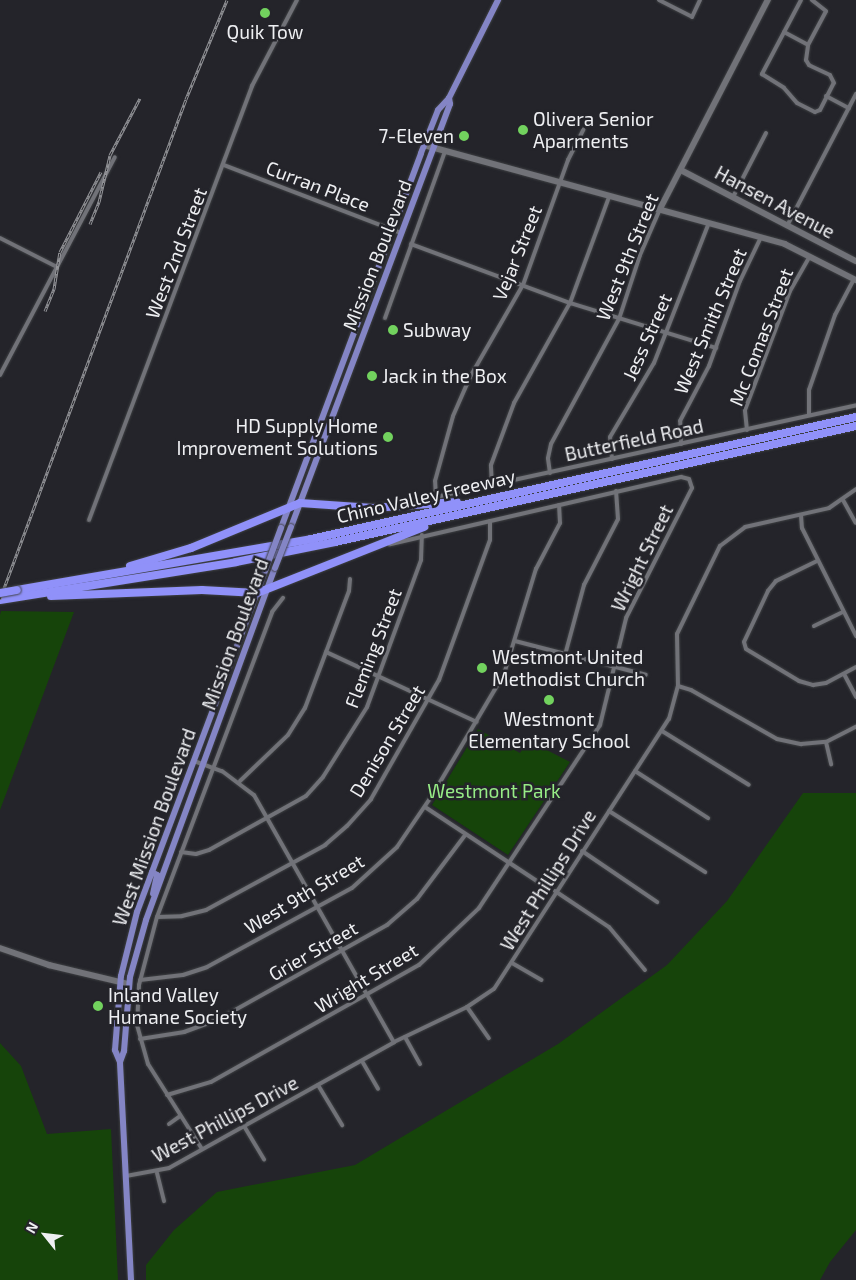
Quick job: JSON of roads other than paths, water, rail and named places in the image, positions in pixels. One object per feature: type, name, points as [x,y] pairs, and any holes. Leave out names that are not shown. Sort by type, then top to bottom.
[{"type":"highway","name":"Chino Valley Freeway","points":[[0,600],[104,574],[311,539],[856,417]]},
{"type":"highway","name":"Chino Valley Freeway","points":[[0,593],[17,595],[236,562],[478,511],[856,426]]},
{"type":"highway","points":[[104,574],[191,548],[300,503],[326,507],[409,507],[503,496]]},
{"type":"highway","points":[[17,595],[202,590],[257,593],[389,538],[478,511]]},
{"type":"main road","name":"West Mission Boulevard","points":[[120,983],[135,919],[392,228],[438,110],[449,98],[498,0]]},
{"type":"main road","name":"West Mission Boulevard","points":[[433,148],[450,104],[449,98]]},
{"type":"main road","name":"Mission Boulevard","points":[[120,1062],[124,1051],[129,984],[154,897],[433,148]]},
{"type":"main road","points":[[152,872],[157,875],[154,897]]},
{"type":"main road","points":[[120,983],[115,1050],[120,1062],[131,1280]]},
{"type":"street","name":"West 2nd Street","points":[[89,520],[224,166],[252,86],[296,0]]},
{"type":"street","points":[[659,0],[692,17],[700,0]]},
{"type":"street","name":"West 9th Street","points":[[550,473],[549,452],[557,430],[619,319],[640,255],[661,207],[768,0]]},
{"type":"street","points":[[801,0],[762,74],[784,88],[797,103],[811,111],[820,110],[834,83],[830,75],[809,65],[806,52],[808,45],[826,11],[814,1]]},
{"type":"street","points":[[784,32],[808,45]]},
{"type":"street","points":[[787,226],[856,94]]},
{"type":"street","points":[[826,96],[849,108]]},
{"type":"street","name":"Vejar Street","points":[[436,498],[435,480],[454,416],[470,377],[522,284],[560,183],[583,130]]},
{"type":"street","points":[[733,197],[766,133]]},
{"type":"street","points":[[424,145],[609,197],[661,207],[709,223],[761,237],[810,256],[855,280],[835,315],[809,390],[809,415]]},
{"type":"street","points":[[385,318],[445,152]]},
{"type":"street","points":[[0,375],[115,156]]},
{"type":"street","name":"Curran Place","points":[[224,166],[401,233]]},
{"type":"street","name":"Hansen Avenue","points":[[681,170],[856,261]]},
{"type":"street","points":[[492,486],[491,465],[514,403],[570,303],[609,197]]},
{"type":"street","name":"Jess Street","points":[[612,459],[610,438],[654,363],[709,223]]},
{"type":"street","name":"West Smith Street","points":[[681,444],[680,421],[716,348],[740,281],[761,237]]},
{"type":"street","points":[[0,238],[56,268]]},
{"type":"street","points":[[411,244],[570,303],[716,348]]},
{"type":"street","name":"Mc Comas Street","points":[[747,430],[745,410],[766,361],[790,291],[810,256]]},
{"type":"street","name":"Butterfield Road","points":[[418,501],[856,405]]},
{"type":"street","name":"Wright Street","points":[[167,1095],[212,1082],[418,965],[450,938],[479,908],[600,725],[613,668],[634,601],[690,494],[691,483],[686,478],[616,491]]},
{"type":"street","name":"West Phillips Drive","points":[[126,1176],[157,1173],[394,1042],[467,1007],[494,989],[512,963],[555,891],[662,731],[674,705],[678,686],[675,650],[677,634],[720,546],[731,535],[745,527],[829,508],[843,500],[856,489]]},
{"type":"street","points":[[383,546],[422,535],[616,491],[618,519],[584,585],[565,655]]},
{"type":"street","points":[[843,500],[856,523]]},
{"type":"street","name":"West 9th Street","points":[[140,980],[183,975],[207,967],[352,888],[380,866],[397,848],[425,807],[504,674],[536,569],[560,523],[560,505]]},
{"type":"street","points":[[801,515],[802,528],[856,636]]},
{"type":"street","name":"Denison Street","points":[[157,917],[182,916],[206,910],[325,845],[371,799],[430,699],[490,540],[490,521]]},
{"type":"street","name":"Fleming Street","points":[[181,852],[196,854],[209,850],[306,796],[323,777],[367,707],[421,560],[422,535]]},
{"type":"street","points":[[817,561],[776,581],[768,591],[744,642],[746,649],[799,681],[826,683],[856,667]]},
{"type":"street","points":[[240,782],[288,735],[305,708],[349,591],[350,579]]},
{"type":"street","points":[[202,1149],[148,1064],[140,1039],[137,1007],[140,980],[157,917],[181,852],[272,612],[283,598]]},
{"type":"street","points":[[814,626],[843,612]]},
{"type":"street","points":[[515,641],[613,668],[646,675]]},
{"type":"street","points":[[326,652],[477,722]]},
{"type":"street","points":[[844,674],[856,697]]},
{"type":"street","points":[[678,686],[691,690],[777,740],[801,744],[826,742],[856,727]]},
{"type":"street","points":[[662,731],[749,785]]},
{"type":"street","points":[[826,742],[831,764]]},
{"type":"street","points":[[194,761],[213,768],[240,782],[254,795],[269,818],[394,1042]]},
{"type":"street","points":[[635,771],[708,818]]},
{"type":"street","points":[[425,807],[546,887]]},
{"type":"street","points":[[609,811],[705,872]]},
{"type":"street","name":"Grier Street","points":[[140,1039],[184,1032],[219,1020],[387,925],[417,899],[466,834]]},
{"type":"street","points":[[582,851],[657,902]]},
{"type":"street","points":[[555,891],[609,926],[645,970]]},
{"type":"street","points":[[0,948],[129,984]]},
{"type":"street","points":[[512,963],[542,980]]},
{"type":"street","points":[[467,1007],[489,1038]]},
{"type":"street","points":[[405,1037],[420,1064]]},
{"type":"street","points":[[362,1061],[378,1089]]},
{"type":"street","points":[[318,1085],[342,1125]]},
{"type":"street","points":[[169,1124],[180,1116]]},
{"type":"street","points":[[244,1126],[264,1159]]},
{"type":"street","points":[[157,1173],[164,1201]]},
{"type":"railway","points":[[0,599],[186,99],[227,0]]},
{"type":"railway","points":[[90,224],[99,202],[110,155],[140,98]]},
{"type":"railway","points":[[45,311],[54,289],[60,252],[101,172]]},
{"type":"place","name":"Quik Tow","points":[[265,13]]},
{"type":"place","name":"Olivera Senior Aparments","points":[[523,130]]},
{"type":"place","name":"7-Eleven","points":[[464,136]]},
{"type":"place","name":"Subway","points":[[393,330]]},
{"type":"place","name":"Jack in the Box","points":[[372,376]]},
{"type":"place","name":"HD Supply Home Improvement Solutions","points":[[388,437]]},
{"type":"place","name":"Westmont United Methodist Church","points":[[482,668]]},
{"type":"place","name":"Westmont Elementary School","points":[[549,700]]},
{"type":"place","name":"Inland Valley Humane Society","points":[[98,1006]]},
{"type":"park label","name":"Westmont Park","points":[[494,791]]}]
